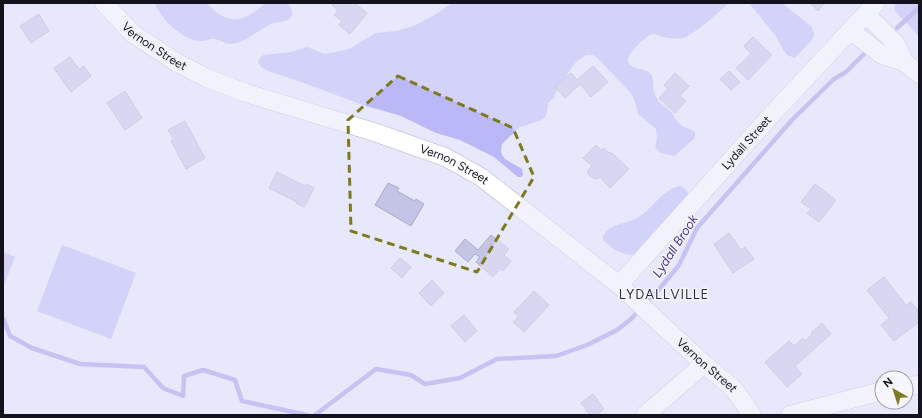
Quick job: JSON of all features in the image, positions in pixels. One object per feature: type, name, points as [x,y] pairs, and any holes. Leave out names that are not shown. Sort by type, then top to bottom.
[{"type":"street","name":"Vernon Street","points":[[104,3],[132,33],[176,62],[207,78],[243,92],[374,132],[446,157],[481,177],[619,285],[704,364],[733,388],[752,415]]},
{"type":"street","name":"Lydall Street","points":[[619,285],[775,111],[871,8]]},
{"type":"street","points":[[871,8],[883,31],[896,44],[904,62]]},
{"type":"street","points":[[851,30],[876,50],[904,62],[919,74]]},
{"type":"street","points":[[646,415],[704,364]]},
{"type":"street","points":[[790,415],[874,393]]},
{"type":"highlighted area","points":[[398,76],[513,128],[534,177],[477,272],[351,231],[348,120]]},
{"type":"shaded area","points":[[202,2],[209,5],[225,17],[238,19],[250,15],[265,3],[288,3],[292,14],[287,20],[273,23],[242,41],[230,44],[215,39],[202,41],[193,40],[186,37],[167,22],[155,3]]},
{"type":"shaded area","points":[[452,3],[729,3],[686,37],[662,37],[653,34],[646,37],[628,58],[628,61],[632,66],[645,70],[651,74],[653,78],[654,92],[657,98],[671,112],[679,123],[694,131],[695,138],[674,156],[661,153],[655,148],[657,139],[656,129],[638,114],[631,93],[594,55],[586,55],[575,63],[557,89],[554,97],[548,103],[545,118],[520,127],[502,144],[502,155],[505,159],[522,169],[523,175],[518,177],[494,157],[460,140],[436,133],[401,116],[360,104],[268,71],[261,67],[258,63],[263,55],[291,52],[307,47],[325,54],[349,49],[376,33],[395,31],[414,26]]},
{"type":"shaded area","points":[[749,3],[782,3],[811,26],[814,35],[812,40],[795,58],[787,55],[775,35]]},
{"type":"shaded area","points":[[896,3],[919,3],[919,36],[894,10]]},
{"type":"shaded area","points":[[680,186],[688,193],[685,199],[635,254],[631,255],[622,253],[614,249],[603,240],[606,231],[637,218],[648,210],[662,195]]},
{"type":"shaded area","points":[[62,245],[136,273],[111,339],[37,311]]},
{"type":"shaded area","points":[[3,252],[15,257],[3,287]]},
{"type":"building","points":[[334,3],[355,3],[367,13],[350,34],[339,25],[342,21],[334,15],[338,11],[332,5]]},
{"type":"building","points":[[810,3],[825,3],[818,11]]},
{"type":"building","points":[[39,14],[49,31],[31,43],[20,26]]},
{"type":"building","points":[[753,37],[772,55],[748,80],[736,68],[751,54],[744,46]]},
{"type":"building","points":[[70,57],[79,69],[84,66],[91,76],[71,92],[54,68]]},
{"type":"building","points":[[593,66],[608,82],[591,97],[580,84],[565,98],[555,87],[571,73],[577,80]]},
{"type":"building","points":[[729,71],[740,82],[731,90],[720,79]]},
{"type":"building","points":[[675,73],[689,86],[680,96],[686,101],[675,113],[659,98],[668,89],[664,85]]},
{"type":"building","points":[[125,91],[142,118],[125,130],[107,103]]},
{"type":"building","points":[[185,121],[205,158],[186,169],[171,141],[174,140],[168,130]]},
{"type":"building","points":[[596,145],[601,150],[604,148],[613,154],[629,169],[610,188],[600,177],[598,179],[593,178],[588,174],[588,170],[592,166],[583,158]]},
{"type":"building","points":[[277,172],[305,186],[306,184],[314,188],[304,207],[269,188]]},
{"type":"building","points":[[388,183],[399,188],[397,191],[415,201],[416,199],[424,204],[411,226],[375,205]]},
{"type":"building","points":[[815,184],[836,200],[819,222],[807,213],[811,209],[801,202]]},
{"type":"building","points":[[729,233],[741,250],[745,247],[754,259],[733,273],[714,244]]},
{"type":"building","points":[[491,235],[509,249],[504,255],[511,261],[503,271],[500,268],[493,277],[476,262],[480,257],[475,254],[468,262],[455,251],[465,239],[478,250]]},
{"type":"building","points":[[400,258],[411,267],[402,278],[391,268]]},
{"type":"building","points":[[884,277],[906,305],[911,302],[919,312],[919,322],[894,341],[881,325],[889,318],[867,290]]},
{"type":"building","points":[[432,280],[444,293],[431,306],[419,293]]},
{"type":"building","points":[[534,291],[549,305],[524,332],[513,322],[519,316],[514,312]]},
{"type":"building","points":[[464,315],[477,331],[465,342],[451,326]]},
{"type":"building","points":[[822,323],[831,334],[795,366],[802,374],[787,387],[765,362],[789,341],[794,346],[803,338],[805,341]]},
{"type":"building","points":[[593,394],[604,409],[596,415],[590,415],[581,403]]},
{"type":"waterway","name":"Lydall Brook","points":[[897,28],[919,8]]},
{"type":"waterway","name":"Lydall Brook","points":[[645,304],[679,265],[697,228],[792,120],[834,79],[846,72],[864,54]]},
{"type":"waterway","name":"Lydall Brook","points":[[315,415],[376,369],[411,375],[425,384],[460,378],[497,359],[556,356],[587,345],[617,330],[631,319],[640,309]]},
{"type":"waterway","name":"Lydall Brook","points":[[3,318],[10,336],[32,348],[80,364],[144,367],[163,388],[183,396],[184,376],[203,370],[235,380],[242,401],[307,415]]},
{"type":"district","name":"LYDALLVILLE","points":[[664,294]]}]
